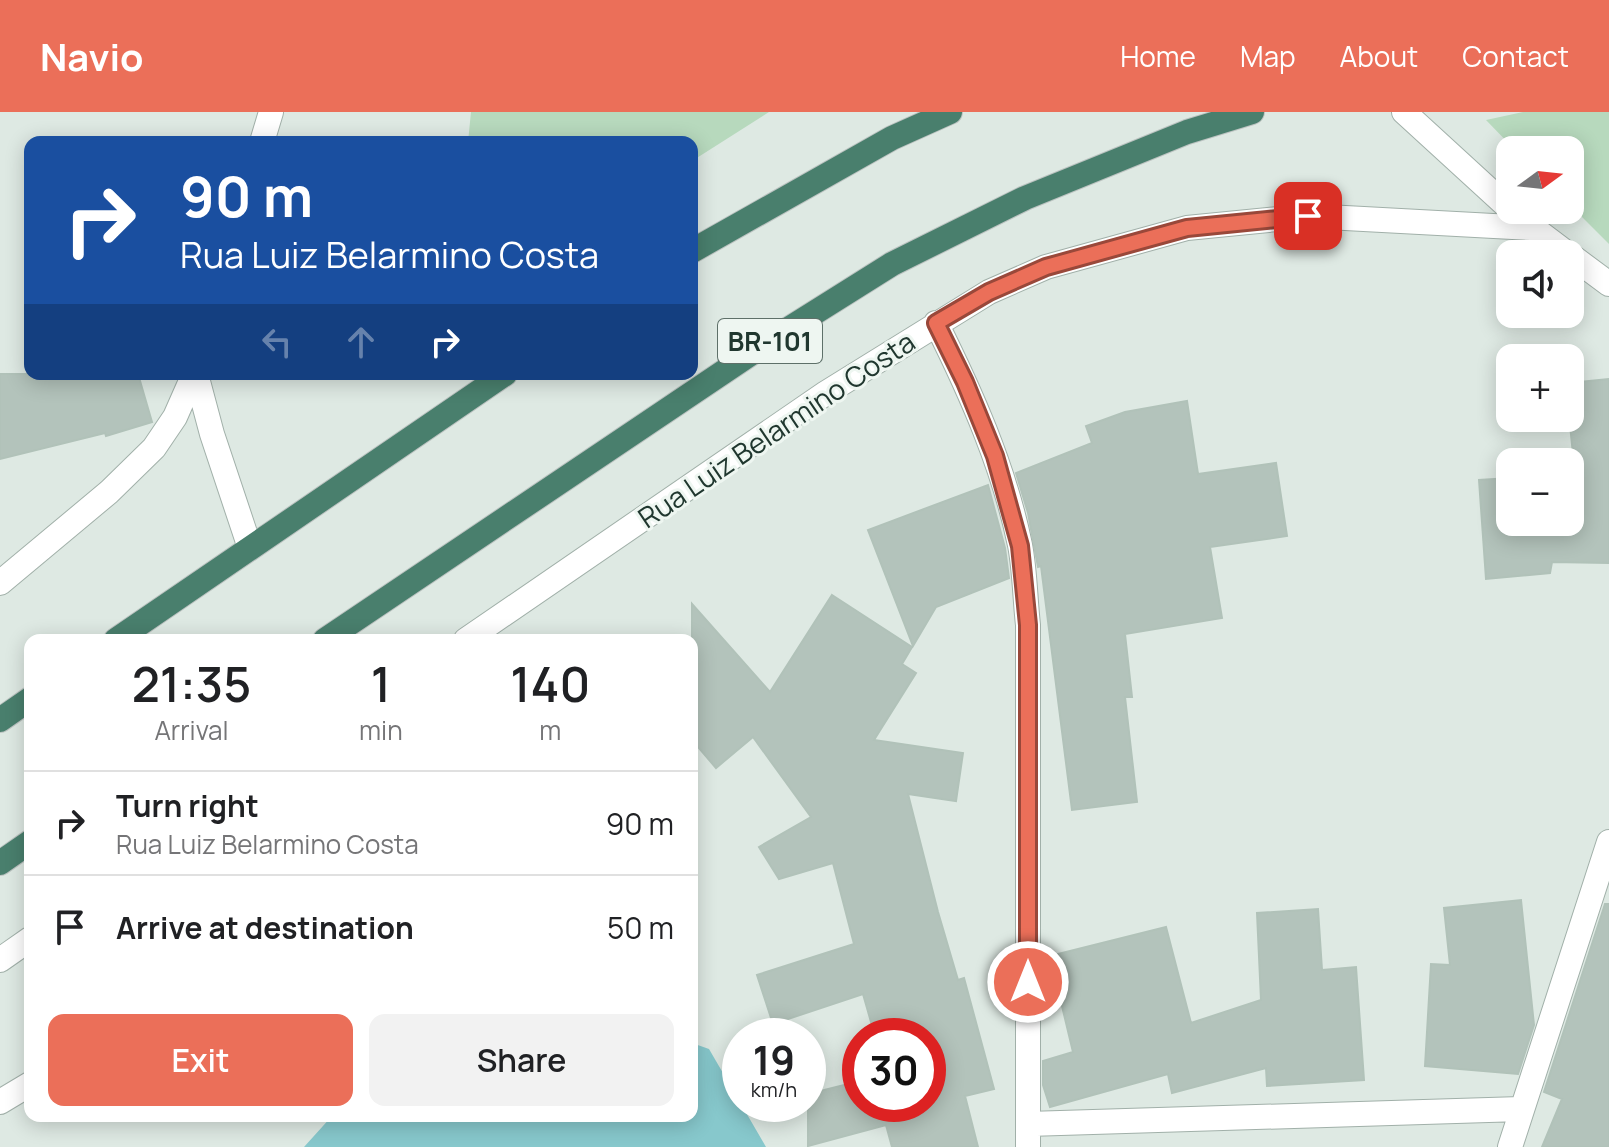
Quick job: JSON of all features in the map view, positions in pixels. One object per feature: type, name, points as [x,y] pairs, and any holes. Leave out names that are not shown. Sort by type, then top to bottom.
[{"type":"highway","points":[[698,248],[892,138],[950,112]]},
{"type":"highway","name":"BR-101","points":[[334,634],[771,340],[892,264],[1025,198],[1187,132],[1252,112]]},
{"type":"highway","points":[[125,634],[496,380]]},
{"type":"highway","points":[[0,720],[24,703]]},
{"type":"highway","points":[[0,863],[24,846]]},
{"type":"street","points":[[264,136],[271,112]]},
{"type":"street","points":[[1404,112],[1496,195]]},
{"type":"street","name":"Rua Luiz Belarmino Costa","points":[[475,634],[813,401],[989,292],[1046,267],[1187,228],[1308,216],[1531,228]]},
{"type":"street","points":[[1527,224],[1548,240]]},
{"type":"street","points":[[1584,266],[1609,284]]},
{"type":"street","points":[[936,323],[965,382],[995,456],[1020,546],[1028,625],[1028,1136],[1521,1109]]},
{"type":"street","points":[[0,583],[109,492],[154,448],[175,417],[192,380]]},
{"type":"street","points":[[197,380],[250,548]]},
{"type":"street","points":[[1510,1147],[1609,842]]},
{"type":"street","points":[[0,960],[24,943]]},
{"type":"street","points":[[0,1102],[24,1088]]},
{"type":"green space","points":[[471,112],[769,112],[698,157],[698,136],[469,136]]},
{"type":"green space","points":[[1523,112],[1609,112],[1609,244],[1584,219],[1584,136],[1501,136],[1486,120]]},
{"type":"water","points":[[698,1045],[709,1049],[722,1071],[722,1122],[751,1122],[766,1147],[304,1147],[327,1122],[698,1122]]},
{"type":"building","points":[[0,374],[24,374],[24,380],[140,380],[152,422],[106,436],[105,433],[0,459]]},
{"type":"building","points":[[1609,379],[1609,563],[1552,562],[1550,573],[1486,579],[1479,480],[1496,479],[1496,536],[1584,536],[1584,448],[1572,448],[1571,432],[1584,432],[1584,382]]},
{"type":"building","points":[[1187,401],[1198,474],[1276,463],[1287,536],[1210,547],[1222,618],[1125,634],[1132,697],[1125,697],[1137,802],[1072,810],[1041,566],[1038,567],[1028,513],[1016,473],[1092,443],[1086,426],[1125,412]]},
{"type":"building","points":[[988,485],[1005,548],[1009,578],[936,607],[913,646],[868,530]]},
{"type":"building","points":[[832,595],[912,647],[902,664],[916,673],[874,740],[963,753],[956,801],[908,794],[938,912],[958,980],[964,978],[994,1089],[965,1096],[978,1147],[892,1147],[886,1125],[808,1146],[808,1122],[826,1122],[826,1090],[842,1086],[842,1122],[946,1122],[946,1018],[870,1018],[863,994],[791,1018],[771,1018],[757,975],[854,944],[833,863],[779,879],[759,847],[811,817],[753,737],[716,768],[698,747],[698,634],[692,634],[692,604],[770,692]]},
{"type":"building","points":[[1521,900],[1534,1025],[1518,1074],[1425,1066],[1431,964],[1450,965],[1444,908]]},
{"type":"building","points":[[1605,904],[1609,904],[1609,1147],[1542,1147],[1562,1099],[1544,1092]]},
{"type":"building","points":[[1318,909],[1322,970],[1356,967],[1364,1080],[1267,1086],[1266,1068],[1172,1093],[1168,1074],[1050,1107],[1043,1085],[1043,1061],[1073,1052],[1050,956],[1166,927],[1191,1023],[1261,1000],[1257,913]]},
{"type":"route","points":[[1028,982],[1028,625],[1020,546],[995,456],[965,382],[936,323],[989,292],[1046,267],[1187,228],[1308,216]]}]
